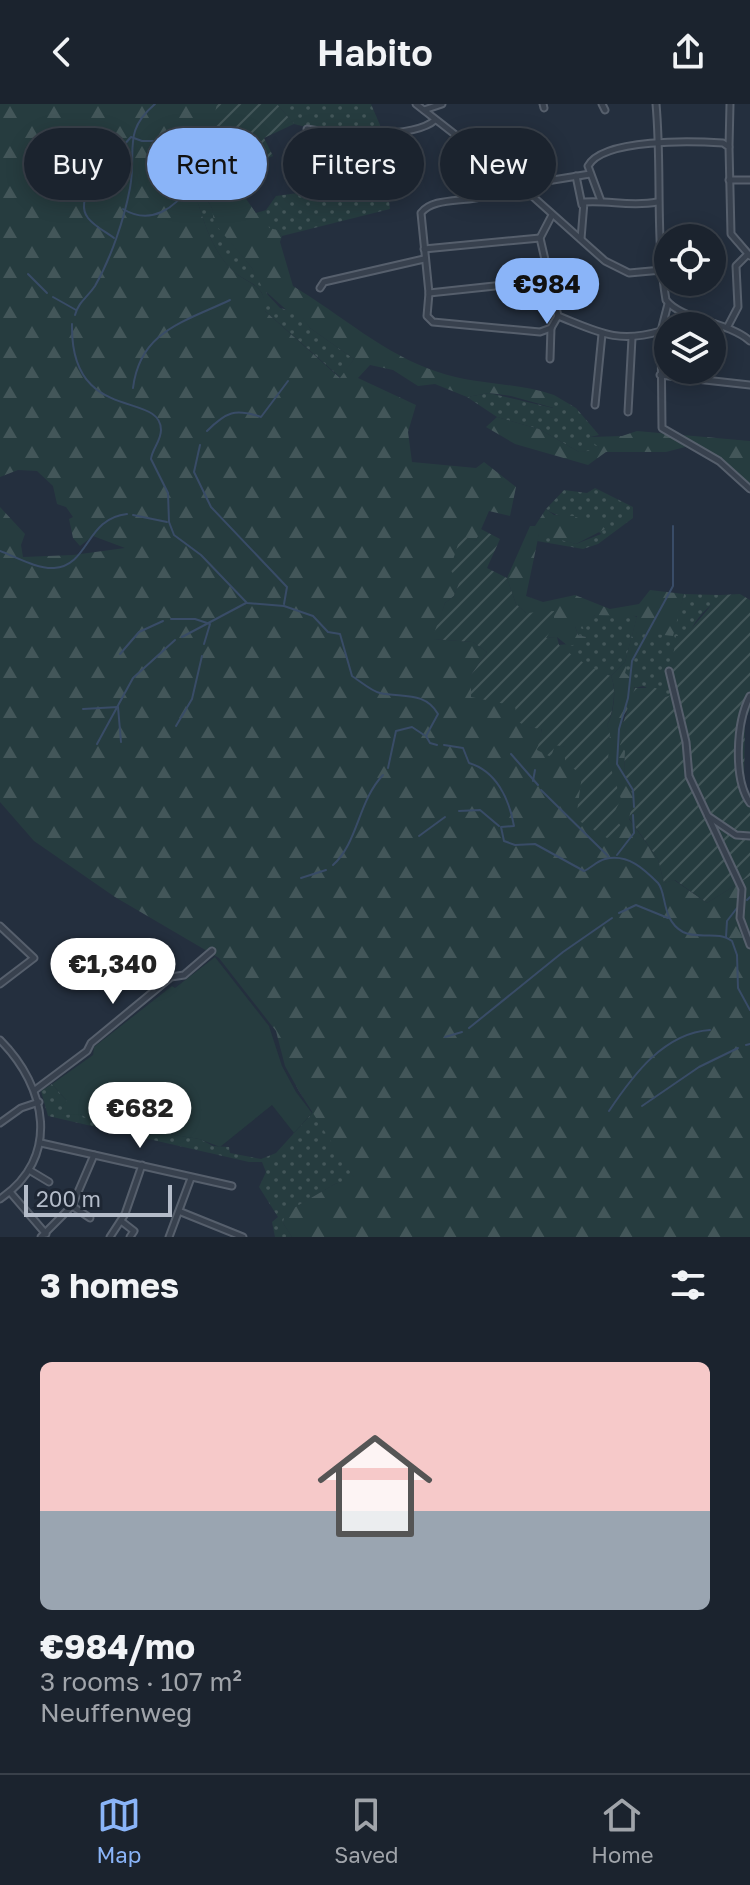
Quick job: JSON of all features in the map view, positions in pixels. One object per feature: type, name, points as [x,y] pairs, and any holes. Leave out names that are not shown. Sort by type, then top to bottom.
[{"type":"street","points":[[416,104],[445,128]]},
{"type":"street","points":[[424,110],[442,104]]},
{"type":"street","points":[[656,104],[660,144],[659,224]]},
{"type":"street","points":[[728,326],[738,307],[736,266],[748,252],[731,234],[730,104]]},
{"type":"street","points":[[415,128],[424,127],[435,120]]},
{"type":"street","points":[[601,201],[597,183],[590,174],[589,162],[608,152],[632,145],[713,143],[729,147]]},
{"type":"street","points":[[556,180],[590,174]]},
{"type":"street","points":[[576,176],[582,205],[581,239]]},
{"type":"street","points":[[729,180],[750,180]]},
{"type":"street","points":[[469,200],[425,208],[419,218],[429,293],[426,314],[429,321],[540,332],[551,328]]},
{"type":"street","points":[[536,200],[621,270],[654,270]]},
{"type":"street","points":[[582,205],[601,201],[623,206],[657,202]]},
{"type":"street","points":[[550,359],[551,328],[558,316],[540,238],[552,215]]},
{"type":"street","points":[[424,249],[540,238]]},
{"type":"street","points":[[320,288],[324,282],[424,259]]},
{"type":"street","points":[[429,293],[551,280]]},
{"type":"street","points":[[666,312],[667,296]]},
{"type":"street","points":[[668,304],[728,326],[750,341]]},
{"type":"street","points":[[558,316],[602,334],[632,338],[654,333]]},
{"type":"street","points":[[595,405],[602,334]]},
{"type":"street","points":[[628,412],[632,338]]},
{"type":"street","points":[[726,382],[750,385]]},
{"type":"street","points":[[661,384],[664,432],[719,461],[750,489]]},
{"type":"street","points":[[669,671],[686,742],[689,776],[742,889],[740,918],[750,945]]},
{"type":"street","points":[[750,696],[742,720],[740,784],[750,803]]},
{"type":"street","points":[[707,815],[736,835],[750,836]]},
{"type":"street","points":[[0,926],[34,958],[0,984]]},
{"type":"street","points":[[35,1090],[87,1051],[91,1043],[171,977],[184,975],[212,951]]},
{"type":"street","points":[[0,1040],[35,1090],[43,1121],[41,1143],[29,1170],[0,1199]]},
{"type":"street","points":[[0,1123],[21,1108],[39,1102]]},
{"type":"street","points":[[41,1143],[232,1186]]},
{"type":"street","points":[[10,1192],[44,1235],[72,1206],[94,1155]]},
{"type":"street","points":[[110,1237],[121,1221],[142,1165]]},
{"type":"street","points":[[29,1170],[49,1182]]},
{"type":"street","points":[[169,1237],[181,1212],[191,1178]]},
{"type":"street","points":[[72,1206],[90,1218]]},
{"type":"street","points":[[181,1212],[243,1237]]},
{"type":"street","points":[[121,1221],[134,1231],[130,1237]]},
{"type":"green space","points":[[0,104],[217,104],[217,128],[147,128],[147,200],[197,200],[208,232],[225,262],[260,290],[265,311],[340,378],[354,359],[310,328],[300,314],[291,314],[263,289],[252,268],[214,223],[207,200],[247,200],[256,213],[266,210],[269,228],[278,230],[282,236],[280,242],[293,286],[381,345],[438,372],[554,395],[554,408],[489,393],[467,397],[435,384],[418,386],[393,370],[370,365],[358,378],[416,405],[408,432],[412,462],[476,468],[484,462],[516,487],[510,516],[489,511],[476,541],[461,536],[459,583],[454,596],[445,603],[433,639],[473,642],[487,652],[471,675],[516,706],[527,727],[542,728],[538,750],[555,744],[565,747],[613,815],[617,791],[609,765],[607,725],[614,701],[611,676],[625,662],[637,616],[595,615],[583,629],[575,626],[578,635],[586,637],[583,643],[568,646],[557,637],[546,638],[545,613],[526,613],[516,604],[507,578],[530,526],[535,526],[546,509],[554,515],[574,516],[588,523],[595,518],[605,529],[576,544],[539,534],[526,596],[543,602],[575,595],[610,609],[639,604],[650,590],[684,594],[673,636],[637,632],[625,673],[633,684],[634,695],[622,718],[626,733],[624,774],[634,798],[629,819],[658,859],[664,883],[674,880],[707,903],[750,876],[750,1237],[292,1237],[283,1223],[285,1213],[335,1184],[354,1178],[285,1066],[276,1031],[219,958],[115,897],[34,841],[0,802],[0,507],[25,534],[21,545],[23,557],[73,555],[125,548],[93,536],[80,546],[73,538],[69,519],[73,517],[66,507],[57,504],[53,486],[37,471],[18,470],[0,477]]},
{"type":"green space","points":[[217,104],[277,104],[294,124],[267,137],[267,128],[215,128]]},
{"type":"green space","points":[[277,104],[371,104],[380,128],[310,128],[294,124]]},
{"type":"green space","points":[[267,144],[273,156],[267,159]]},
{"type":"green space","points":[[283,195],[283,200],[389,200],[390,209],[282,236],[278,230],[268,229],[266,210],[276,196]]},
{"type":"green space","points":[[197,200],[207,200],[215,223],[280,308],[300,313],[310,328],[354,359],[341,378],[264,310],[263,294],[225,262],[204,221]]},
{"type":"green space","points":[[489,393],[553,408],[554,395],[576,408],[599,435],[590,437],[599,447],[597,451],[579,452],[539,429],[497,417],[467,397]]},
{"type":"green space","points":[[497,417],[539,429],[579,452],[597,450],[599,447],[589,440],[590,437],[622,436],[637,431],[750,441],[750,489],[729,468],[689,446],[666,452],[606,452],[588,465],[515,444],[486,427]]},
{"type":"green space","points":[[595,488],[633,507],[633,518],[598,544],[583,549],[537,541],[539,533],[576,544],[601,534],[588,524],[546,509],[564,490],[587,493]]},
{"type":"green space","points":[[481,529],[500,539],[487,568],[507,578],[516,604],[526,613],[554,611],[554,625],[546,638],[557,637],[559,645],[572,655],[611,676],[614,694],[607,725],[610,732],[608,760],[621,799],[613,815],[623,829],[620,834],[607,838],[576,819],[582,775],[565,762],[565,747],[555,745],[551,757],[537,750],[542,729],[527,727],[517,721],[515,706],[471,697],[471,675],[487,652],[473,642],[432,639],[445,603],[454,596],[459,583],[450,569],[461,535],[476,541]]},
{"type":"green space","points":[[684,594],[720,595],[720,599],[698,618],[691,629],[675,695],[665,697],[643,686],[635,688],[624,674],[637,631],[672,635]]},
{"type":"green space","points":[[740,594],[750,600],[750,710],[745,719],[744,785],[750,796],[750,876],[707,903],[675,880],[664,883],[658,859],[629,818],[634,798],[624,774],[625,751],[620,745],[626,732],[621,729],[635,688],[656,688],[665,697],[675,694],[671,671],[676,636],[685,636],[720,595]]},
{"type":"green space","points":[[629,614],[637,617],[625,662],[611,676],[588,669],[558,645],[580,643],[586,637],[578,635],[575,626],[584,625],[595,615]]},
{"type":"green space","points":[[215,957],[269,1026],[282,1066],[312,1113],[294,1133],[272,1105],[220,1147],[199,1139],[94,1122],[80,1114],[62,1115],[62,1106],[67,1101],[52,1084],[93,1055],[94,1047],[172,986],[175,988]]},
{"type":"green space","points":[[52,1084],[67,1101],[66,1113],[80,1114],[95,1122],[200,1139],[213,1146],[229,1147],[230,1153],[261,1159],[276,1153],[314,1111],[355,1179],[335,1184],[286,1213],[283,1223],[292,1237],[275,1237],[272,1222],[278,1217],[259,1187],[266,1172],[262,1162],[249,1162],[48,1116],[41,1091]]},
{"type":"waterway","points":[[75,315],[95,286],[112,251],[130,188],[134,133],[155,104]]},
{"type":"waterway","points":[[114,238],[88,218],[84,209],[85,198],[106,164],[131,137],[147,141]]},
{"type":"waterway","points":[[123,209],[133,214],[153,215],[179,200]]},
{"type":"waterway","points":[[28,274],[47,293]]},
{"type":"waterway","points":[[53,297],[76,310]]},
{"type":"waterway","points":[[133,388],[137,369],[155,341],[181,322],[230,300]]},
{"type":"waterway","points":[[72,324],[75,356],[85,378],[99,391],[157,418],[161,434],[151,459],[168,493],[169,522],[174,535],[201,555],[247,603],[284,606],[313,616],[328,632],[340,634],[352,676],[369,688],[427,702],[438,714],[426,736],[430,743],[437,745]]},
{"type":"waterway","points":[[207,431],[237,412],[261,417],[288,381]]},
{"type":"waterway","points":[[200,445],[194,472],[211,507],[287,587],[284,604]]},
{"type":"waterway","points":[[0,551],[41,567],[66,565],[82,551],[103,524],[127,514]]},
{"type":"waterway","points":[[133,515],[167,522]]},
{"type":"waterway","points":[[634,807],[633,790],[617,764],[619,729],[628,698],[632,661],[673,586],[673,526]]},
{"type":"waterway","points":[[182,637],[246,603]]},
{"type":"waterway","points":[[171,619],[195,619],[210,624],[204,644]]},
{"type":"waterway","points":[[120,654],[139,632],[163,621]]},
{"type":"waterway","points":[[97,744],[133,678],[175,640]]},
{"type":"waterway","points":[[176,726],[192,699],[202,656]]},
{"type":"waterway","points":[[83,709],[118,707],[121,742]]},
{"type":"waterway","points":[[388,768],[396,731],[412,727],[424,735]]},
{"type":"waterway","points":[[444,745],[463,748],[469,763],[487,772],[500,787],[514,826],[501,827],[504,841],[515,845],[535,844],[584,871],[605,859],[628,861],[642,868],[661,887],[668,914],[676,927],[689,934],[721,936],[732,941],[737,955],[738,988],[750,1010]]},
{"type":"waterway","points":[[511,754],[538,785]]},
{"type":"waterway","points":[[533,781],[535,770]]},
{"type":"waterway","points":[[333,865],[348,845],[368,797],[383,775]]},
{"type":"waterway","points":[[541,790],[608,856]]},
{"type":"waterway","points":[[459,811],[480,810],[499,826]]},
{"type":"waterway","points":[[617,855],[634,833],[633,815]]},
{"type":"waterway","points":[[419,836],[445,817]]},
{"type":"waterway","points":[[301,878],[326,870]]},
{"type":"waterway","points":[[747,900],[750,897]]},
{"type":"waterway","points":[[619,913],[636,905],[668,918]]},
{"type":"waterway","points":[[726,937],[727,921],[737,908]]},
{"type":"waterway","points":[[469,1028],[563,952],[612,918]]},
{"type":"waterway","points":[[609,1111],[639,1070],[664,1047],[693,1033],[710,1030]]},
{"type":"waterway","points":[[445,1037],[462,1032]]},
{"type":"waterway","points":[[746,1045],[750,1044]]},
{"type":"waterway","points":[[642,1106],[699,1067],[738,1048]]}]
